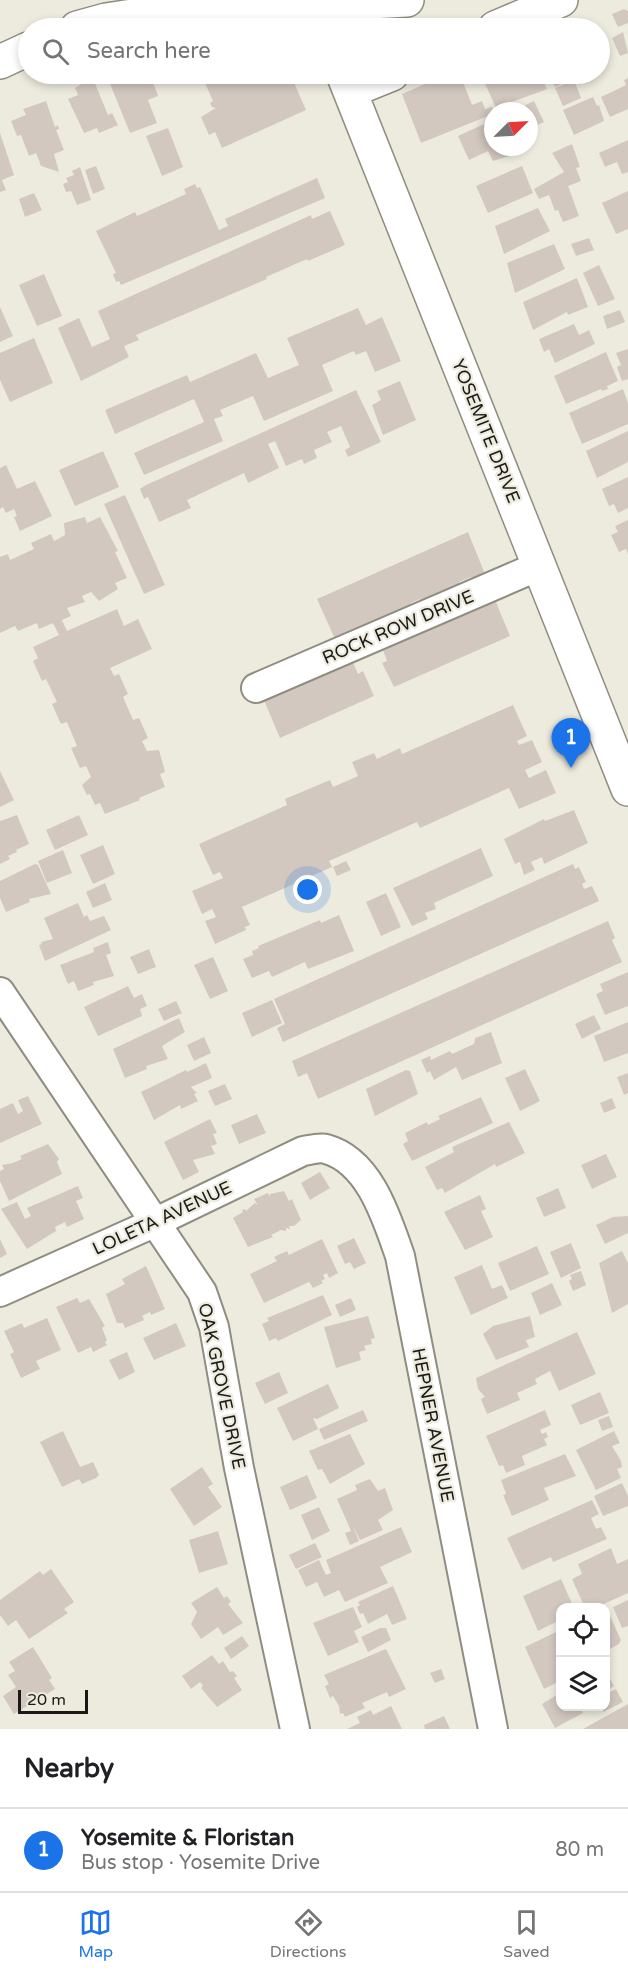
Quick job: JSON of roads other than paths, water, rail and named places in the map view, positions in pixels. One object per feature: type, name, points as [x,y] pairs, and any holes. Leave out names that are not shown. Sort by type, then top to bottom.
[{"type":"street","points":[[84,18],[115,0]]},
{"type":"street","points":[[119,18],[146,14],[318,12],[407,0]]},
{"type":"street","points":[[519,18],[561,0]]},
{"type":"street","points":[[0,62],[18,54]]},
{"type":"street","name":"YOSEMITE DRIVE","points":[[348,84],[540,566],[620,745],[628,789]]},
{"type":"street","name":"ROCK ROW DRIVE","points":[[256,688],[540,566]]},
{"type":"street","name":"OAK GROVE DRIVE","points":[[0,992],[192,1274],[211,1318],[239,1468],[295,1729]]},
{"type":"street","name":"LOLETA AVENUE","points":[[0,1292],[156,1222],[303,1151],[325,1148]]},
{"type":"street","name":"HEPNER AVENUE","points":[[325,1148],[344,1157],[364,1178],[385,1212],[400,1256],[493,1729]]},
{"type":"place","name":"Yosemite & Floristan","points":[[571,768]]}]
